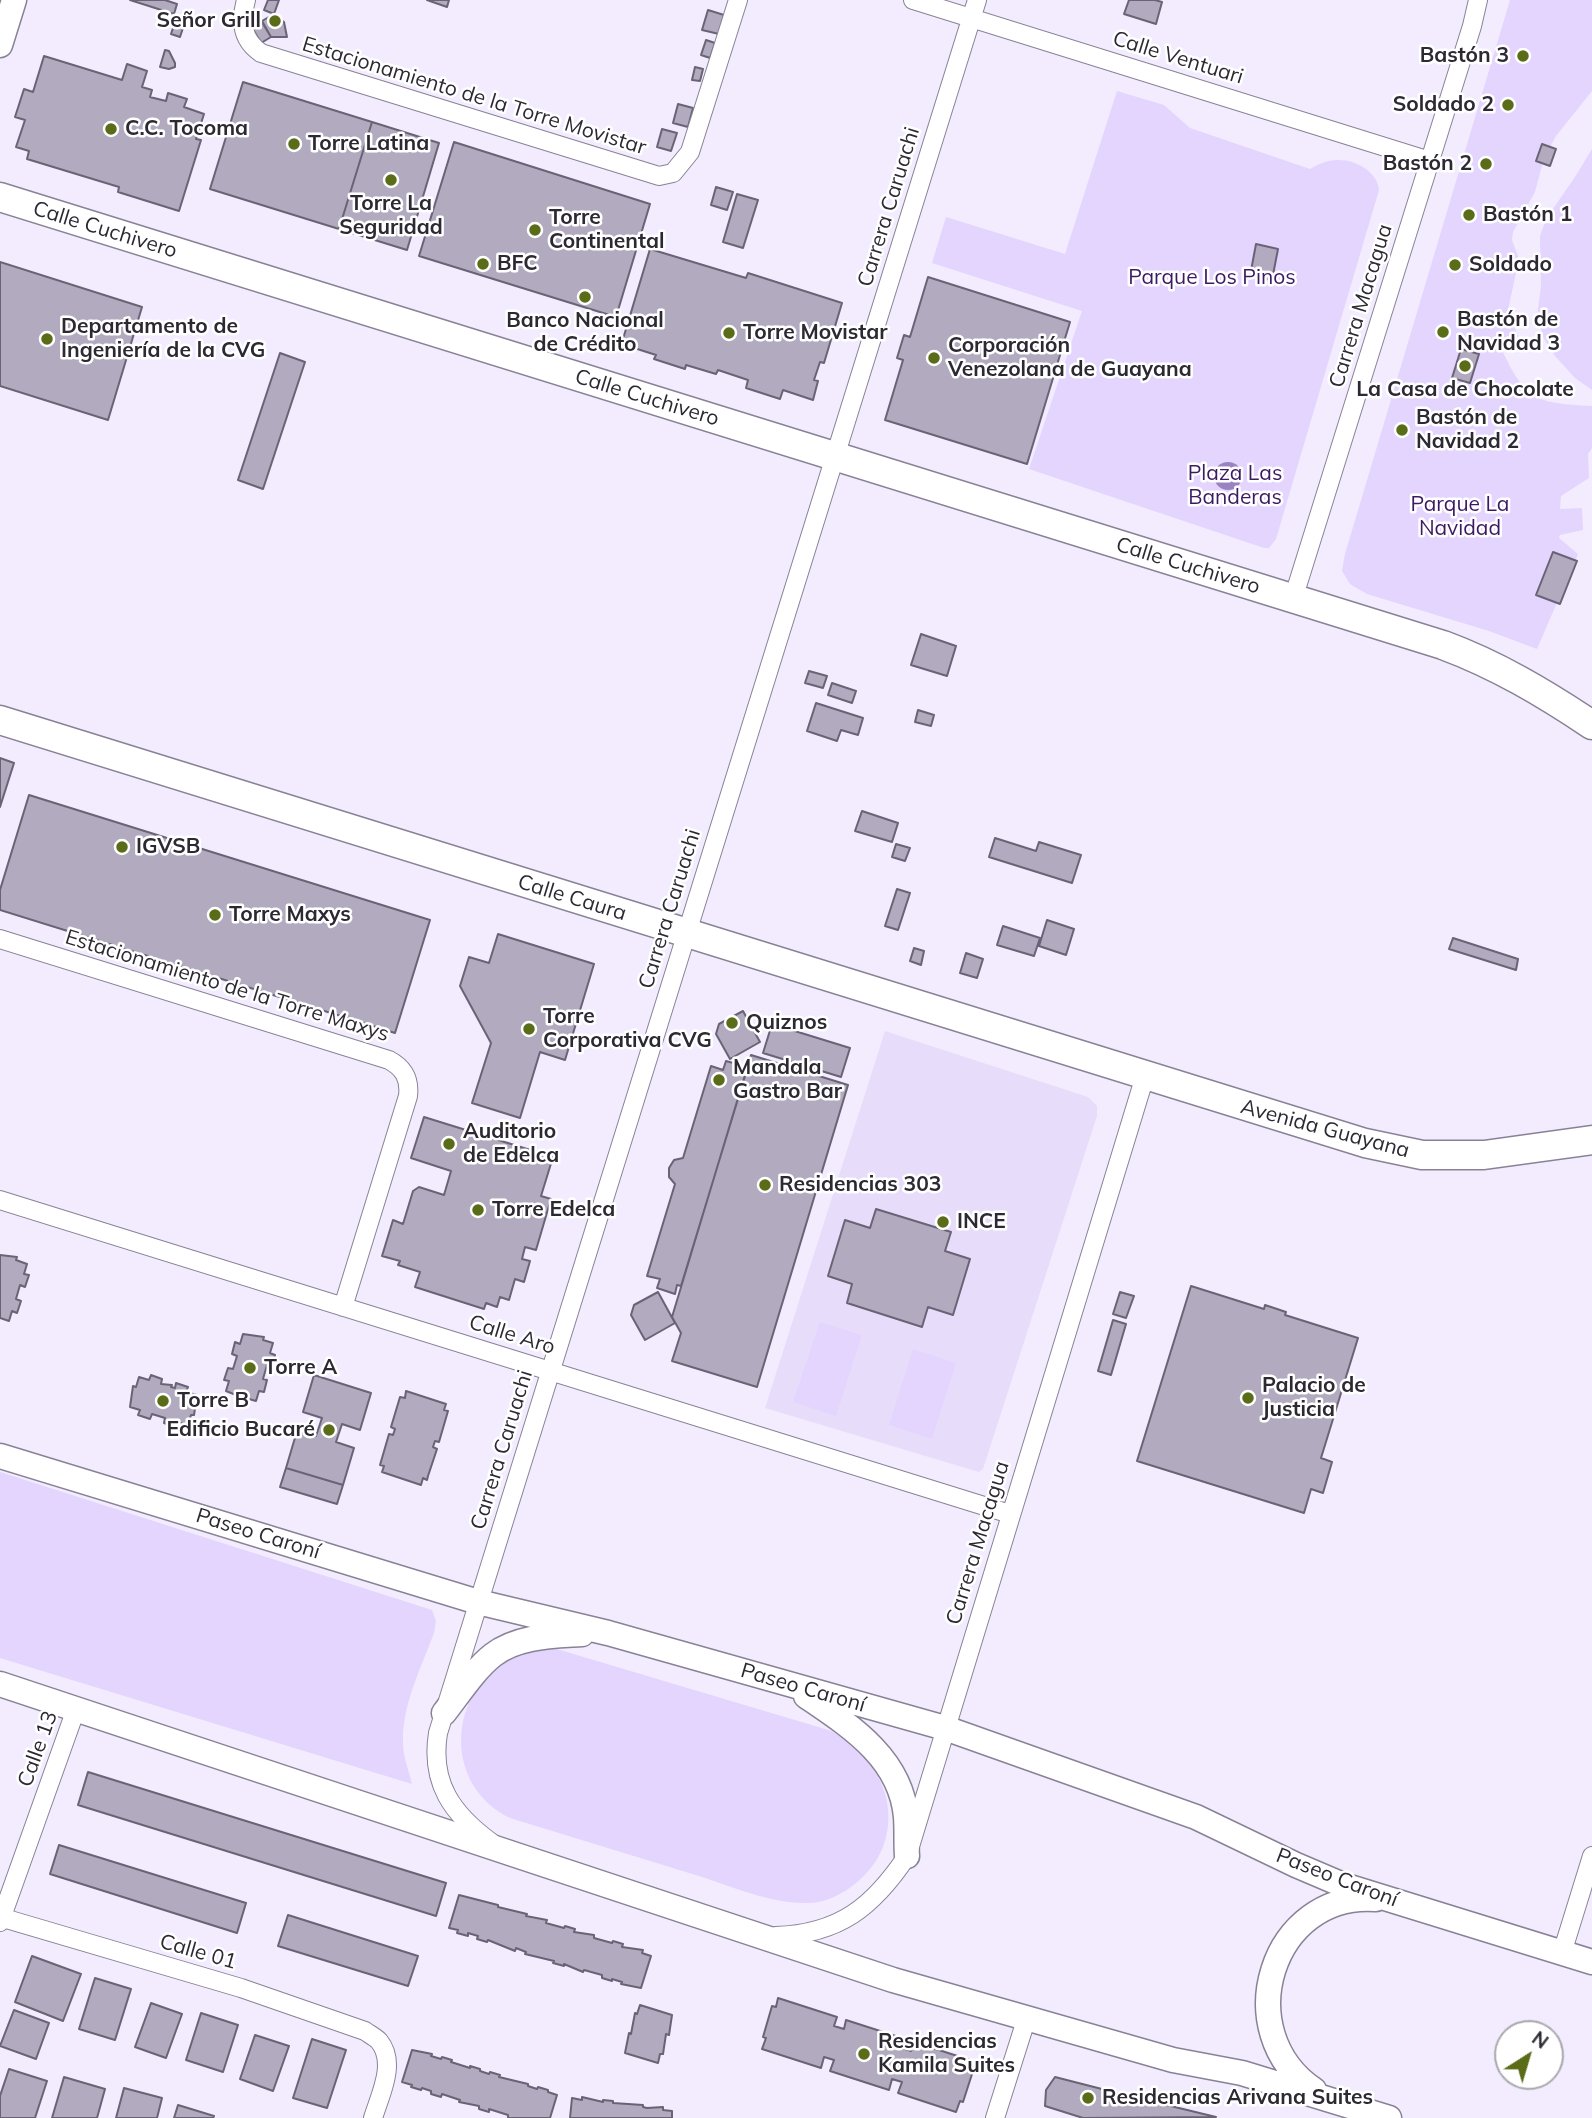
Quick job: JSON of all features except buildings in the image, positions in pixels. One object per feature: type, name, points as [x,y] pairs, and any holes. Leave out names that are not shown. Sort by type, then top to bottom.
[{"type":"main road","name":"Calle Cuchivero","points":[[0,197],[1293,599]]},
{"type":"main road","points":[[1293,599],[1469,655],[1547,695],[1592,725]]},
{"type":"main road","name":"Calle Caura","points":[[0,720],[1145,1076]]},
{"type":"main road","name":"Avenida Guayana","points":[[1145,1076],[1328,1134],[1422,1155],[1484,1156],[1586,1139]]},
{"type":"street","points":[[0,45],[14,0]]},
{"type":"street","name":"Estacionamiento de la Torre Movistar","points":[[246,0],[244,32],[251,44],[261,53],[659,176],[673,173],[691,152],[738,0]]},
{"type":"street","name":"Calle Ventuari","points":[[913,0],[1430,161]]},
{"type":"street","name":"Carrera Caruachi","points":[[503,1851],[461,1817],[437,1774],[435,1754],[444,1713],[977,0]]},
{"type":"street","name":"Carrera Macagua","points":[[1293,599],[1478,0]]},
{"type":"street","name":"Carrera Macagua","points":[[1472,26],[1488,0]]},
{"type":"street","name":"Estacionamiento de la Torre Maxys","points":[[0,939],[389,1060],[402,1070],[408,1079],[408,1096],[343,1307]]},
{"type":"street","name":"Carrera Macagua","points":[[762,1936],[803,1935],[830,1927],[873,1898],[907,1856],[1145,1076]]},
{"type":"street","name":"Calle Aro","points":[[0,1200],[1010,1514]]},
{"type":"street","name":"Paseo Caroní","points":[[0,1456],[478,1602],[608,1633],[945,1728],[1196,1817],[1296,1866],[1343,1885],[1592,1962]]},
{"type":"street","points":[[444,1713],[494,1654],[516,1643],[545,1636],[608,1633]]},
{"type":"street","points":[[787,1683],[850,1726],[875,1749],[891,1769],[901,1793],[906,1816],[907,1856]]},
{"type":"street","points":[[0,1684],[893,1980],[1172,2060],[1242,2073],[1389,2118]]},
{"type":"street","name":"Calle 13","points":[[0,1919],[76,1709]]},
{"type":"street","points":[[1562,1953],[1592,1856]]},
{"type":"street","points":[[1327,2099],[1292,2072],[1280,2056],[1268,2015],[1267,1994],[1270,1977],[1289,1940],[1303,1923],[1318,1913],[1353,1900],[1397,1901]]},
{"type":"street","name":"Calle 01","points":[[0,1919],[241,1988],[365,2031],[379,2041],[386,2057],[387,2073],[373,2118]]},
{"type":"street","points":[[995,2118],[1027,2017]]},
{"type":"shaded area","points":[[1228,462],[1238,466],[1242,476],[1238,486],[1228,490],[1218,486],[1214,476],[1218,466]]},
{"type":"shaded area","name":"INCE","points":[[885,1031],[1088,1097],[1097,1106],[1097,1116],[983,1469],[979,1472],[765,1408]]},
{"type":"green space","name":"Parque La Navidad","points":[[1510,0],[1592,0],[1592,91],[1556,136],[1544,158],[1535,192],[1513,232],[1512,240],[1519,259],[1508,310],[1518,336],[1514,342],[1501,348],[1518,379],[1535,396],[1546,401],[1592,406],[1589,478],[1561,496],[1560,509],[1582,508],[1583,530],[1560,535],[1559,538],[1578,554],[1537,649],[1489,631],[1367,594],[1350,584],[1342,571]]},
{"type":"green space","name":"Parque Los Pinos","points":[[1117,91],[1164,105],[1190,128],[1310,169],[1330,161],[1344,160],[1358,164],[1370,172],[1378,184],[1379,190],[1276,539],[1269,548],[1029,469],[1082,311],[932,263],[946,217],[1065,254]]},
{"type":"green space","points":[[1592,149],[1592,390],[1575,378],[1555,356],[1544,339],[1537,317],[1541,286],[1540,236],[1546,219]]},
{"type":"green space","points":[[820,1322],[862,1335],[836,1416],[793,1402]]},
{"type":"green space","points":[[913,1349],[956,1363],[932,1439],[889,1425]]},
{"type":"green space","points":[[0,1472],[432,1610],[436,1621],[434,1633],[413,1687],[404,1728],[404,1753],[412,1784],[0,1658]]},
{"type":"green space","points":[[550,1647],[841,1736],[863,1755],[884,1789],[888,1826],[884,1844],[876,1860],[864,1876],[839,1895],[818,1902],[794,1903],[753,1894],[510,1818],[488,1803],[472,1783],[463,1761],[461,1737],[465,1713],[475,1691],[491,1671],[517,1654]]},
{"type":"place","name":"Señor Grill","points":[[275,21]]},
{"type":"place","name":"Bastón 3","points":[[1523,56]]},
{"type":"place","name":"Soldado 2","points":[[1508,105]]},
{"type":"place","name":"C.C. Tocoma","points":[[111,129]]},
{"type":"place","name":"Torre Latina","points":[[294,144]]},
{"type":"place","name":"Bastón 2","points":[[1486,164]]},
{"type":"place","name":"Torre La Seguridad","points":[[391,180]]},
{"type":"place","name":"Bastón 1","points":[[1469,215]]},
{"type":"place","name":"Torre Continental","points":[[535,230]]},
{"type":"place","name":"BFC","points":[[483,264]]},
{"type":"place","name":"Soldado","points":[[1455,265]]},
{"type":"place","name":"Banco Nacional de Crédito","points":[[585,297]]},
{"type":"place","name":"Bastón de Navidad 3","points":[[1443,332]]},
{"type":"place","name":"Torre Movistar","points":[[729,333]]},
{"type":"place","name":"Departamento de Ingeniería de la CVG","points":[[47,339]]},
{"type":"place","name":"Corporación Venezolana de Guayana","points":[[934,358]]},
{"type":"place","name":"La Casa de Chocolate","points":[[1465,366]]},
{"type":"place","name":"Bastón de Navidad 2","points":[[1402,430]]},
{"type":"place","name":"IGVSB","points":[[122,847]]},
{"type":"place","name":"Torre Maxys","points":[[215,915]]},
{"type":"place","name":"Quiznos","points":[[732,1023]]},
{"type":"place","name":"Torre Corporativa CVG","points":[[529,1029]]},
{"type":"place","name":"Mandala Gastro Bar","points":[[719,1080]]},
{"type":"place","name":"Auditorio de Edelca","points":[[449,1144]]},
{"type":"place","name":"Residencias 303","points":[[765,1185]]},
{"type":"place","name":"Torre Edelca","points":[[478,1210]]},
{"type":"place","name":"INCE","points":[[943,1222]]},
{"type":"place","name":"Torre A","points":[[250,1368]]},
{"type":"place","name":"Palacio de Justicia","points":[[1248,1398]]},
{"type":"place","name":"Torre B","points":[[163,1401]]},
{"type":"place","name":"Edificio Bucaré","points":[[329,1430]]},
{"type":"place","name":"Residencias Kamila Suites","points":[[864,2054]]},
{"type":"place","name":"Residencias Arivana Suites","points":[[1088,2098]]},
{"type":"park label","name":"Plaza Las Banderas","points":[[1235,486]]}]
